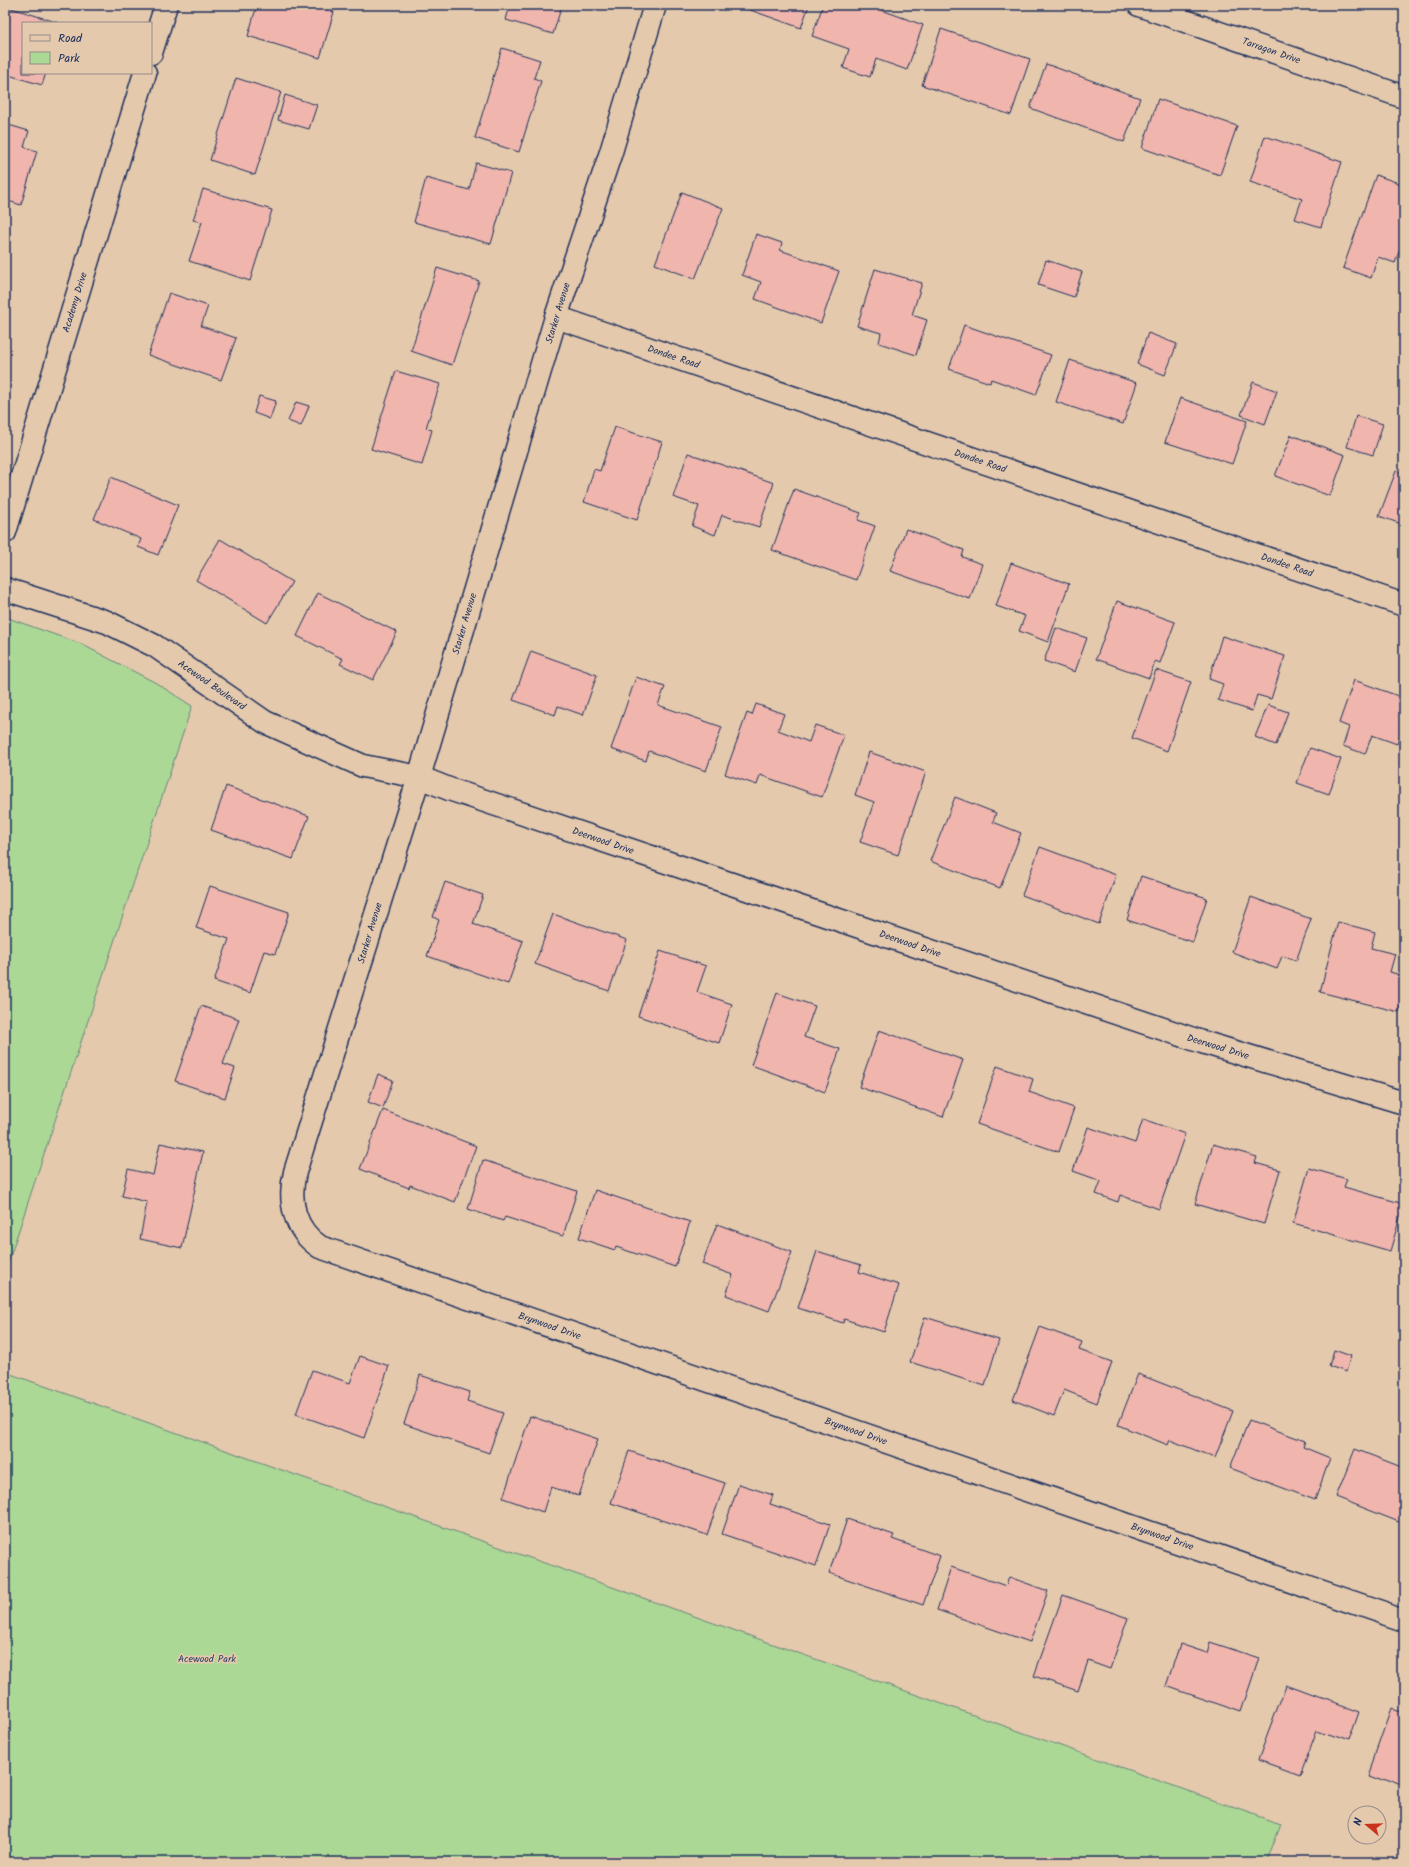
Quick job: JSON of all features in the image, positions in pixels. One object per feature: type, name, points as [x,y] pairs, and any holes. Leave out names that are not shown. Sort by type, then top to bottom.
[{"type":"street","points":[[152,50],[166,5]]},
{"type":"street","name":"Starker Avenue","points":[[310,1240],[299,1226],[293,1209],[292,1184],[419,777],[556,317],[610,152],[654,5]]},
{"type":"street","name":"Tarragon Drive","points":[[1139,5],[1404,97]]},
{"type":"street","name":"Academy Drive","points":[[5,532],[145,74]]},
{"type":"street","name":"Dondee Road","points":[[556,317],[1404,605]]},
{"type":"street","name":"Acewood Boulevard","points":[[5,589],[107,622],[155,646],[265,722],[363,766],[419,777]]},
{"type":"street","name":"Deerwood Drive","points":[[419,777],[449,789],[1202,1042],[1404,1103]]},
{"type":"street","name":"Brynwood Drive","points":[[310,1240],[320,1247],[1404,1620]]},
{"type":"green space","points":[[5,617],[81,644],[156,683],[192,706],[5,1272]]},
{"type":"green space","name":"Acewood Park","points":[[5,1372],[1281,1824],[1267,1862],[5,1862]]},
{"type":"building","points":[[257,5],[312,5],[334,12],[320,58],[248,36]]},
{"type":"building","points":[[510,5],[562,5],[553,34],[506,20]]},
{"type":"building","points":[[736,5],[809,5],[801,28]]},
{"type":"building","points":[[823,5],[868,5],[923,25],[907,70],[876,59],[870,77],[843,68],[849,49],[812,36]]},
{"type":"building","points":[[5,6],[56,22],[22,22],[22,74],[46,74],[42,85],[5,74]]},
{"type":"building","points":[[941,29],[1030,59],[1011,115],[922,85]]},
{"type":"building","points":[[502,48],[540,60],[534,78],[541,81],[519,152],[475,138]]},
{"type":"building","points":[[1046,64],[1140,98],[1124,142],[1030,108]]},
{"type":"building","points":[[236,78],[281,92],[255,175],[210,160]]},
{"type":"building","points":[[285,95],[317,105],[309,129],[278,120]]},
{"type":"building","points":[[1158,99],[1237,126],[1220,175],[1142,148]]},
{"type":"building","points":[[5,124],[29,131],[24,147],[37,151],[21,205],[5,200]]},
{"type":"building","points":[[1265,136],[1342,162],[1321,227],[1295,219],[1302,199],[1250,182]]},
{"type":"building","points":[[476,163],[511,173],[491,244],[414,222],[426,178],[469,190]]},
{"type":"building","points":[[1376,175],[1404,185],[1404,250],[1400,249],[1395,263],[1378,257],[1371,278],[1343,268]]},
{"type":"building","points":[[203,189],[272,210],[250,281],[189,261],[202,222],[193,220]]},
{"type":"building","points":[[682,192],[723,208],[695,279],[655,264]]},
{"type":"building","points":[[756,234],[782,243],[780,250],[839,271],[821,323],[755,299],[761,282],[742,275]]},
{"type":"building","points":[[1046,260],[1082,272],[1074,297],[1038,285]]},
{"type":"building","points":[[437,268],[479,281],[452,365],[411,351]]},
{"type":"building","points":[[875,269],[922,283],[912,315],[927,320],[916,355],[879,343],[881,333],[857,326]]},
{"type":"building","points":[[169,293],[208,306],[201,326],[236,338],[221,380],[148,355]]},
{"type":"building","points":[[964,325],[1051,355],[1036,395],[991,379],[990,383],[949,369]]},
{"type":"building","points":[[1148,333],[1177,344],[1165,375],[1137,364]]},
{"type":"building","points":[[1070,360],[1137,383],[1123,424],[1056,402]]},
{"type":"building","points":[[396,371],[440,384],[426,428],[432,430],[422,465],[371,449]]},
{"type":"building","points":[[1253,382],[1277,391],[1265,424],[1241,415]]},
{"type":"building","points":[[259,396],[276,401],[270,419],[254,413]]},
{"type":"building","points":[[1180,398],[1247,421],[1232,464],[1165,442]]},
{"type":"building","points":[[296,402],[309,406],[301,426],[288,421]]},
{"type":"building","points":[[1356,416],[1383,424],[1373,455],[1347,447]]},
{"type":"building","points":[[615,427],[662,442],[637,520],[584,502],[594,469],[600,471]]},
{"type":"building","points":[[1291,435],[1345,455],[1330,496],[1275,476]]},
{"type":"building","points":[[688,453],[774,483],[759,527],[722,515],[715,535],[692,526],[699,506],[673,497]]},
{"type":"building","points":[[1396,471],[1404,474],[1404,525],[1379,516]]},
{"type":"building","points":[[111,477],[178,505],[158,555],[138,547],[141,539],[94,519]]},
{"type":"building","points":[[794,489],[861,513],[858,520],[875,526],[856,580],[772,550]]},
{"type":"building","points":[[906,529],[964,550],[962,557],[982,564],[970,599],[890,571]]},
{"type":"building","points":[[220,539],[292,582],[267,623],[196,580]]},
{"type":"building","points":[[1011,563],[1069,584],[1048,642],[1019,631],[1025,616],[996,606]]},
{"type":"building","points":[[318,593],[397,632],[373,680],[340,664],[343,659],[297,636]]},
{"type":"building","points":[[1117,601],[1175,622],[1160,663],[1155,661],[1149,678],[1096,659]]},
{"type":"building","points":[[1056,628],[1087,638],[1075,672],[1044,661]]},
{"type":"building","points":[[1222,636],[1285,656],[1271,699],[1257,695],[1252,711],[1218,700],[1223,684],[1209,679]]},
{"type":"building","points":[[531,651],[597,675],[583,715],[558,706],[555,715],[513,700]]},
{"type":"building","points":[[1156,670],[1191,682],[1167,751],[1132,738]]},
{"type":"building","points":[[636,677],[665,687],[658,705],[722,727],[706,771],[649,751],[646,761],[611,749]]},
{"type":"building","points":[[1354,680],[1404,698],[1404,724],[1397,744],[1372,735],[1365,754],[1343,746],[1349,727],[1339,723]]},
{"type":"building","points":[[756,704],[784,714],[778,730],[809,742],[815,725],[844,735],[822,797],[760,775],[757,785],[725,774],[747,713],[752,715]]},
{"type":"building","points":[[1268,705],[1288,712],[1276,745],[1255,737]]},
{"type":"building","points":[[1310,748],[1341,759],[1329,794],[1297,783]]},
{"type":"building","points":[[869,752],[926,772],[898,855],[860,842],[874,802],[855,795]]},
{"type":"building","points":[[226,786],[309,816],[293,859],[211,830]]},
{"type":"building","points":[[955,797],[996,813],[993,822],[1021,833],[1000,888],[930,861]]},
{"type":"building","points":[[1040,847],[1116,875],[1099,924],[1022,895]]},
{"type":"building","points":[[1141,876],[1207,898],[1193,942],[1127,920]]},
{"type":"building","points":[[445,882],[483,895],[473,924],[523,941],[508,984],[427,956],[439,920],[433,917]]},
{"type":"building","points":[[210,886],[289,912],[275,954],[264,951],[250,993],[214,981],[229,939],[196,928]]},
{"type":"building","points":[[1251,897],[1311,919],[1296,961],[1282,956],[1277,969],[1232,952]]},
{"type":"building","points":[[553,914],[627,940],[609,991],[535,964]]},
{"type":"building","points":[[1338,922],[1375,932],[1371,948],[1395,954],[1390,972],[1404,976],[1404,990],[1399,1012],[1320,992]]},
{"type":"building","points":[[660,951],[706,966],[697,992],[732,1004],[719,1043],[638,1016]]},
{"type":"building","points":[[777,993],[815,1006],[804,1037],[840,1049],[825,1092],[751,1065]]},
{"type":"building","points":[[201,1006],[239,1019],[223,1064],[235,1068],[225,1098],[175,1081]]},
{"type":"building","points":[[879,1030],[963,1060],[943,1117],[859,1087]]},
{"type":"building","points":[[997,1066],[1033,1079],[1029,1092],[1074,1108],[1059,1152],[977,1124]]},
{"type":"building","points":[[378,1074],[393,1080],[383,1108],[368,1102]]},
{"type":"building","points":[[383,1110],[476,1146],[455,1202],[410,1185],[409,1188],[360,1169]]},
{"type":"building","points":[[1143,1119],[1185,1134],[1159,1209],[1120,1195],[1118,1202],[1096,1194],[1101,1181],[1073,1171],[1088,1127],[1135,1143]]},
{"type":"building","points":[[160,1143],[203,1152],[182,1248],[140,1239],[147,1202],[122,1196],[128,1169],[153,1175]]},
{"type":"building","points":[[1213,1144],[1257,1157],[1255,1163],[1280,1170],[1264,1224],[1195,1204]]},
{"type":"building","points":[[483,1160],[577,1191],[563,1236],[505,1217],[503,1221],[468,1209]]},
{"type":"building","points":[[1309,1168],[1347,1179],[1344,1187],[1404,1204],[1390,1251],[1293,1223]]},
{"type":"building","points":[[595,1190],[690,1222],[675,1267],[616,1247],[615,1250],[579,1238]]},
{"type":"building","points":[[717,1224],[792,1252],[769,1311],[726,1295],[733,1275],[702,1264]]},
{"type":"building","points":[[817,1251],[861,1265],[859,1272],[899,1285],[884,1332],[844,1319],[843,1323],[798,1308]]},
{"type":"building","points":[[925,1317],[999,1340],[985,1386],[910,1362]]},
{"type":"building","points":[[1040,1327],[1082,1342],[1079,1350],[1112,1362],[1097,1403],[1064,1390],[1054,1416],[1013,1400]]},
{"type":"building","points":[[1334,1350],[1351,1356],[1346,1372],[1329,1366]]},
{"type":"building","points":[[360,1356],[389,1366],[364,1438],[296,1414],[312,1370],[350,1383]]},
{"type":"building","points":[[1138,1374],[1233,1411],[1215,1458],[1170,1440],[1168,1445],[1118,1425]]},
{"type":"building","points":[[420,1375],[470,1392],[467,1401],[503,1413],[489,1453],[404,1424]]},
{"type":"building","points":[[530,1416],[598,1439],[579,1496],[551,1487],[543,1512],[503,1498]]},
{"type":"building","points":[[1249,1420],[1305,1441],[1303,1447],[1330,1458],[1315,1500],[1230,1468]]},
{"type":"building","points":[[1355,1449],[1404,1468],[1404,1524],[1336,1497]]},
{"type":"building","points":[[629,1451],[725,1483],[707,1535],[611,1503]]},
{"type":"building","points":[[739,1484],[773,1495],[770,1504],[830,1524],[816,1566],[722,1534]]},
{"type":"building","points":[[847,1519],[894,1535],[892,1539],[940,1556],[923,1605],[829,1573]]},
{"type":"building","points":[[951,1567],[1006,1586],[1009,1577],[1048,1591],[1030,1642],[937,1610]]},
{"type":"building","points":[[1063,1595],[1128,1618],[1110,1669],[1088,1661],[1078,1691],[1034,1676]]},
{"type":"building","points":[[1210,1642],[1259,1658],[1241,1712],[1166,1686],[1180,1644],[1207,1653]]},
{"type":"building","points":[[1286,1685],[1359,1712],[1349,1741],[1317,1730],[1300,1775],[1258,1760]]},
{"type":"building","points":[[1392,1709],[1404,1713],[1404,1787],[1369,1774]]}]
